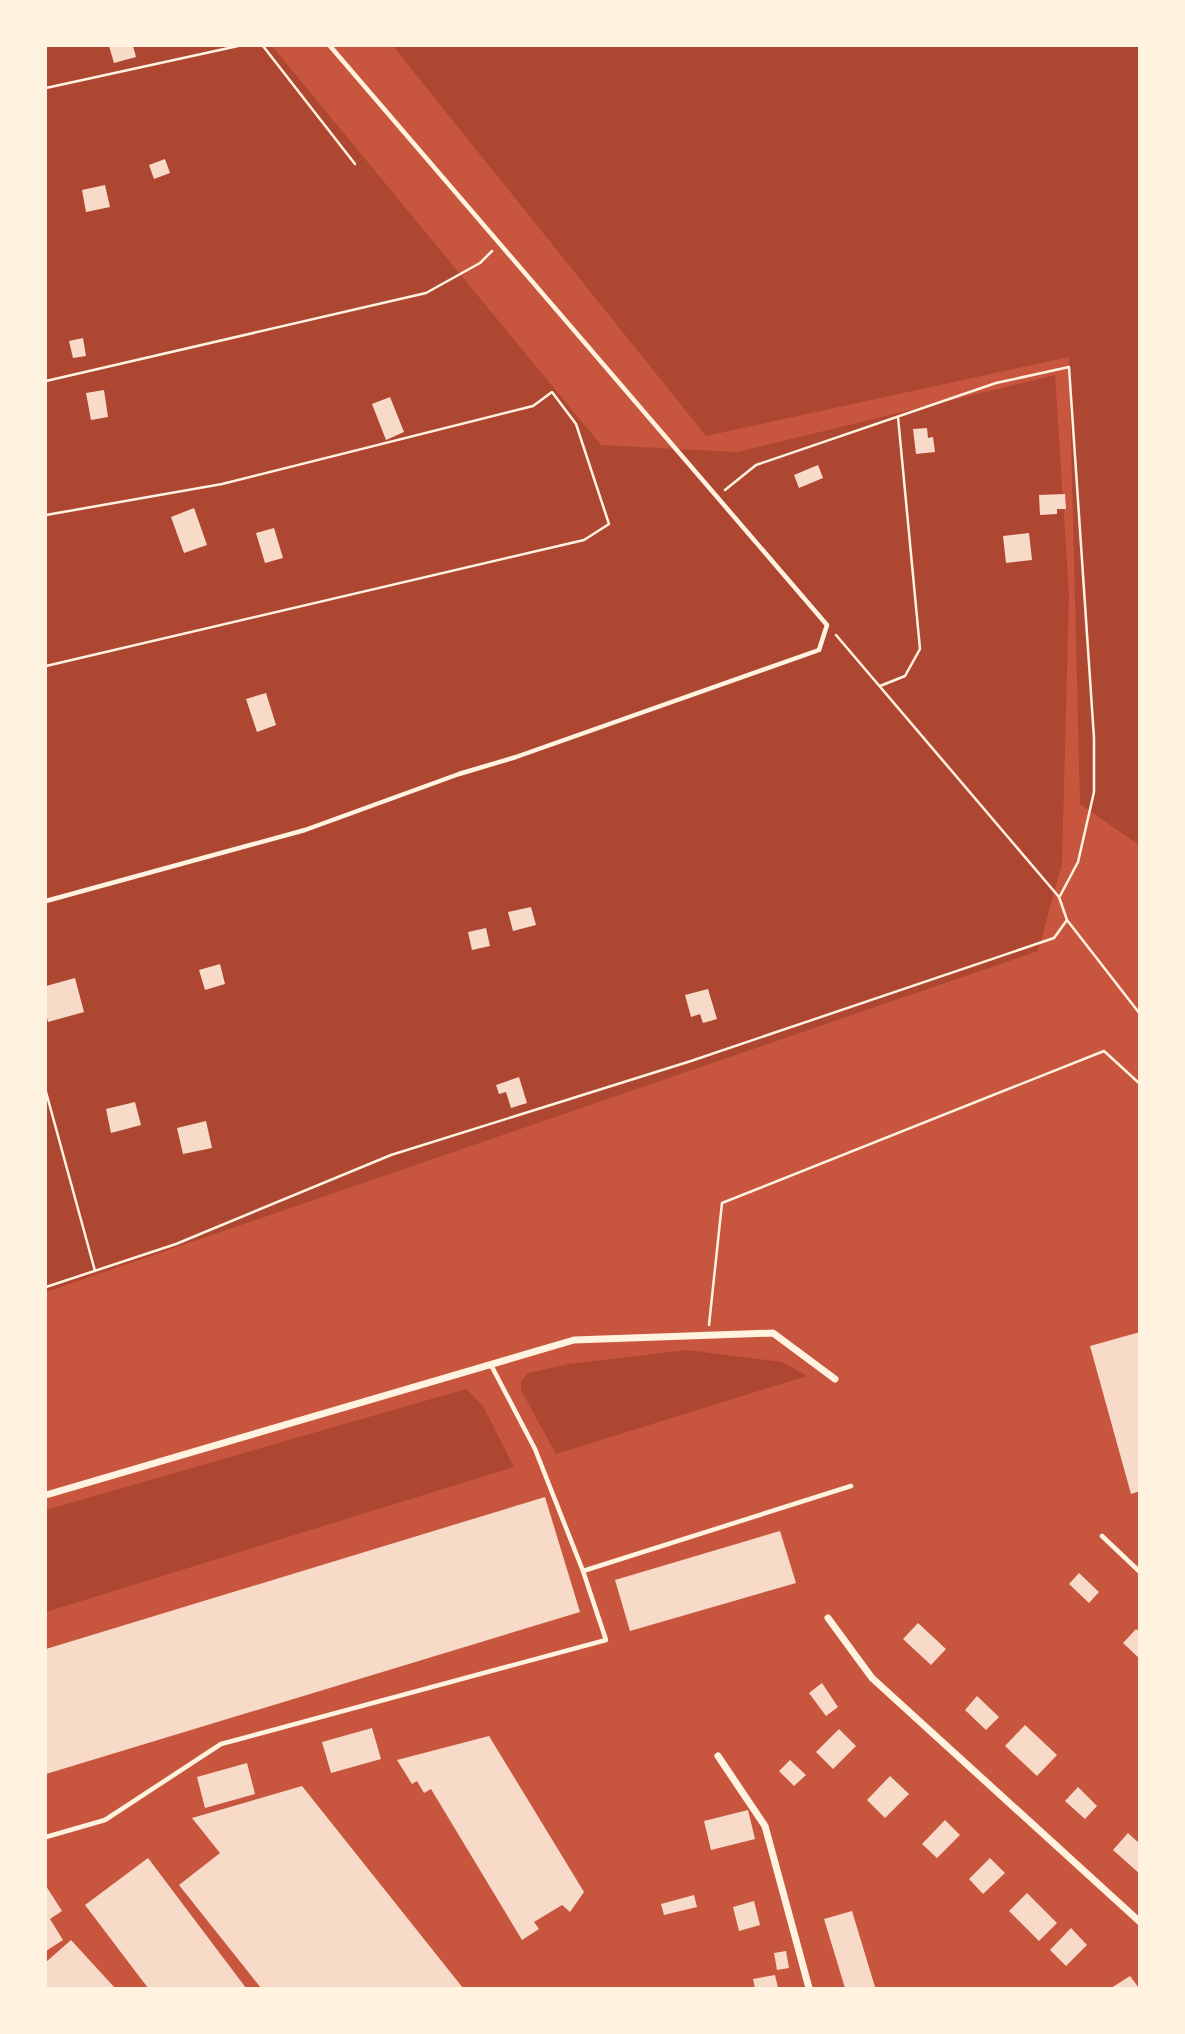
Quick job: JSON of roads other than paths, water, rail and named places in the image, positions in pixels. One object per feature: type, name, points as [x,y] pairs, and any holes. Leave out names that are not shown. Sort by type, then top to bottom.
[{"type":"street","points":[[46,1495],[574,1340],[773,1333],[835,1380]]},
{"type":"street","points":[[828,1618],[872,1678],[1139,1922]]},
{"type":"street","points":[[718,1756],[765,1826],[809,1989]]},
{"type":"lane","points":[[46,901],[304,830],[459,774],[516,757],[818,650],[827,625],[330,46]]},
{"type":"lane","points":[[46,1837],[105,1820],[221,1744],[606,1640],[583,1570],[535,1449],[491,1365]]},
{"type":"lane","points":[[583,1570],[851,1486]]},
{"type":"lane","points":[[1102,1536],[1139,1572]]}]
